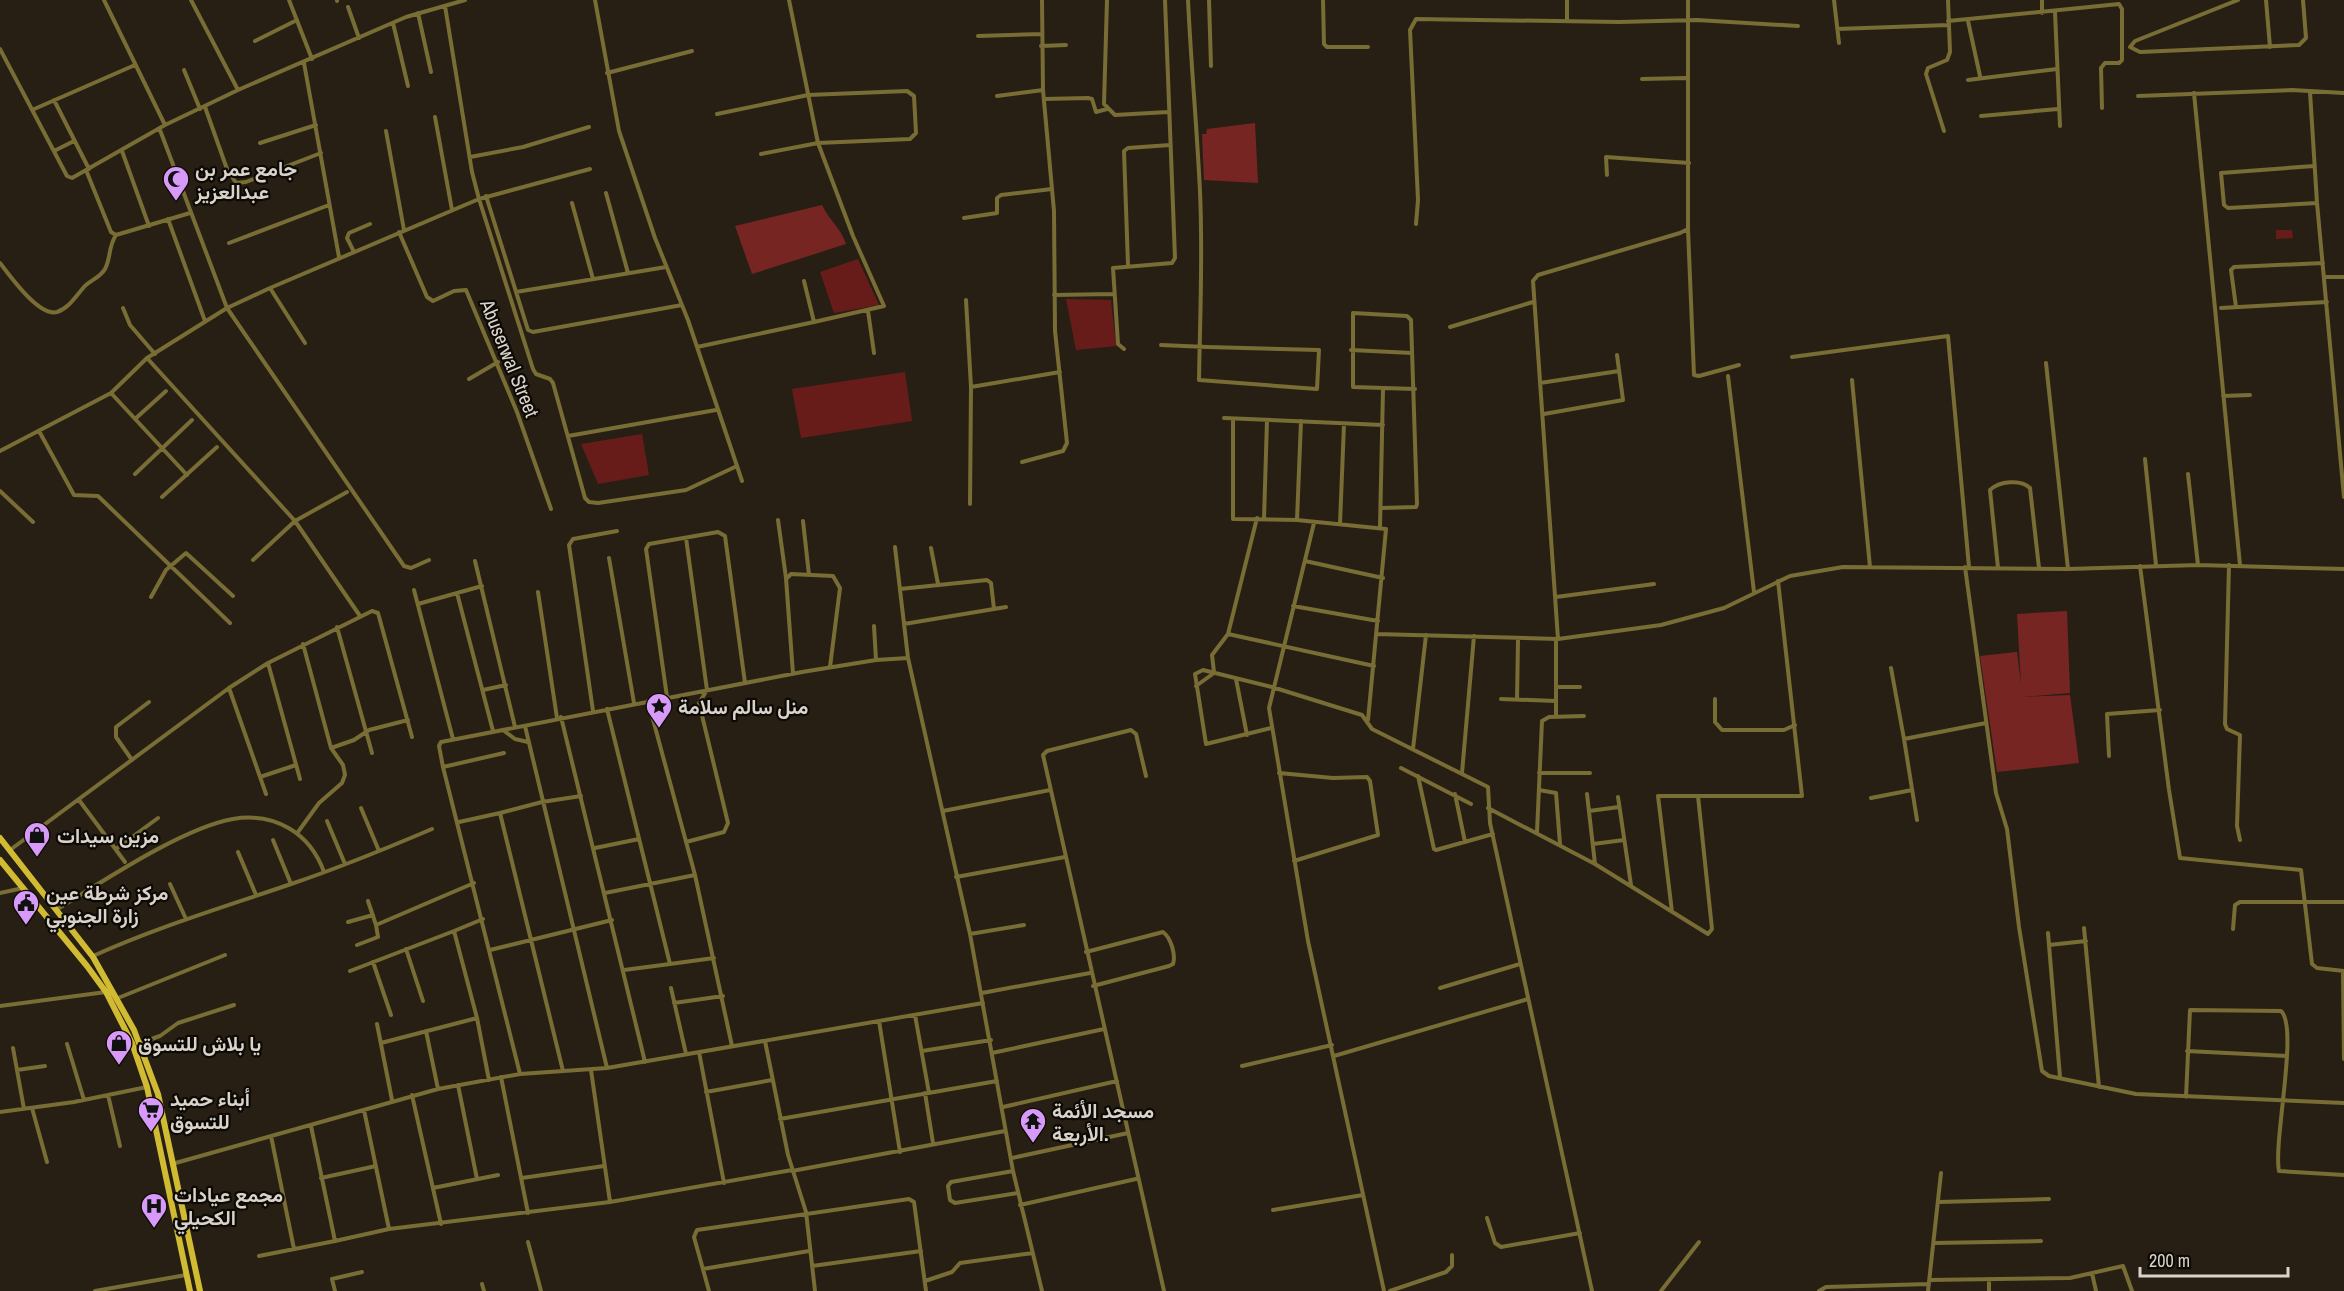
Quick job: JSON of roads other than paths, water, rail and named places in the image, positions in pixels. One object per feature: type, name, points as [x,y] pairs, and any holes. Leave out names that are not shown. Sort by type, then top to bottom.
[{"type":"main road","points":[[1,841],[93,957],[118,998],[140,1043],[156,1086],[200,1291]]},
{"type":"main road","points":[[0,860],[25,888],[106,992],[132,1043],[147,1087],[190,1291]]},
{"type":"street","points":[[104,0],[165,125]]},
{"type":"street","points":[[191,0],[238,90]]},
{"type":"street","points":[[288,0],[312,58]]},
{"type":"street","points":[[0,49],[53,152],[69,178],[88,170],[165,125],[238,90],[418,13],[465,0]]},
{"type":"street","points":[[595,0],[619,131],[697,347],[716,410],[742,482]]},
{"type":"street","points":[[697,347],[883,308],[884,303],[849,227],[819,143],[789,0]]},
{"type":"street","points":[[1022,462],[1054,454],[1066,448],[1054,295],[1052,189],[1043,90],[1042,0]]},
{"type":"street","points":[[1107,0],[1103,97],[1107,109],[1115,115],[1168,111]]},
{"type":"street","points":[[1124,349],[1118,344],[1113,268],[1175,261],[1175,206],[1168,111],[1165,0]]},
{"type":"street","points":[[1161,345],[1199,346],[1319,350],[1317,389],[1199,380],[1199,346],[1200,194],[1188,0]]},
{"type":"street","points":[[1209,0],[1211,66]]},
{"type":"street","points":[[1323,0],[1324,44],[1327,47],[1368,47]]},
{"type":"street","points":[[1567,0],[1567,21]]},
{"type":"street","points":[[1688,0],[1686,78],[1689,163],[1688,228],[1694,375],[1739,365]]},
{"type":"street","points":[[1834,0],[1839,43]]},
{"type":"street","points":[[1944,131],[1926,74],[1928,68],[1948,58],[1948,0]]},
{"type":"street","points":[[2042,0],[2042,13]]},
{"type":"street","points":[[2238,0],[2135,41],[2130,47],[2140,52],[2270,47],[2304,43],[2303,0]]},
{"type":"street","points":[[2266,0],[2270,47]]},
{"type":"street","points":[[1837,29],[1948,23],[2115,4],[2121,6],[2122,60],[2119,63],[2106,63],[2101,68],[2103,108]]},
{"type":"street","points":[[445,6],[479,199],[533,369],[536,374],[550,379],[585,498],[592,503],[686,490],[736,466]]},
{"type":"street","points":[[348,7],[359,38]]},
{"type":"street","points":[[2055,12],[2060,126]]},
{"type":"street","points":[[418,13],[431,72]]},
{"type":"street","points":[[1416,224],[1418,200],[1412,22],[1420,17],[1798,26]]},
{"type":"street","points":[[255,41],[297,20]]},
{"type":"street","points":[[1968,21],[1980,76]]},
{"type":"street","points":[[393,23],[408,86]]},
{"type":"street","points":[[978,36],[1041,34]]},
{"type":"street","points":[[1041,46],[1066,45]]},
{"type":"street","points":[[608,73],[692,51]]},
{"type":"street","points":[[304,63],[339,257]]},
{"type":"street","points":[[32,110],[135,65]]},
{"type":"street","points":[[1968,80],[2056,69]]},
{"type":"street","points":[[184,70],[227,169],[236,183],[246,182],[321,153]]},
{"type":"street","points":[[1642,79],[1686,78]]},
{"type":"street","points":[[997,96],[1043,90]]},
{"type":"street","points":[[717,114],[808,95],[907,91],[914,96],[916,133],[910,139],[819,143],[761,154]]},
{"type":"street","points":[[2310,92],[2317,202],[2344,497]]},
{"type":"street","points":[[2138,96],[2194,93],[2344,93]]},
{"type":"street","points":[[2194,93],[2240,566]]},
{"type":"street","points":[[1044,99],[1088,98],[1092,99],[1096,112],[1107,109]]},
{"type":"street","points":[[54,100],[88,170],[111,232],[116,235]]},
{"type":"street","points":[[1981,116],[2058,109]]},
{"type":"street","points":[[435,117],[452,210]]},
{"type":"street","points":[[260,143],[316,125]]},
{"type":"street","points":[[470,157],[523,147],[590,127]]},
{"type":"street","points":[[160,130],[226,308],[404,566],[411,568],[429,560]]},
{"type":"street","points":[[386,131],[401,231]]},
{"type":"street","points":[[53,152],[74,141]]},
{"type":"street","points":[[1128,265],[1124,151],[1128,148],[1170,145]]},
{"type":"street","points":[[122,151],[149,226]]},
{"type":"street","points":[[1607,175],[1606,157],[1689,163]]},
{"type":"street","points":[[2314,166],[2222,173],[2224,205],[2228,208],[2317,202]]},
{"type":"street","points":[[0,451],[111,393],[147,358],[226,308],[353,250],[486,196],[590,170]]},
{"type":"street","points":[[964,218],[997,213],[998,198],[1001,195],[1052,189]]},
{"type":"street","points":[[606,193],[628,273]]},
{"type":"street","points":[[486,196],[525,326],[533,332],[682,305]]},
{"type":"street","points":[[572,203],[593,279]]},
{"type":"street","points":[[229,243],[329,205]]},
{"type":"street","points":[[0,263],[35,304],[49,312],[54,312],[70,304],[84,286],[101,275],[108,264],[110,244],[116,235],[190,213]]},
{"type":"street","points":[[168,219],[205,321]]},
{"type":"street","points":[[353,250],[347,238],[349,233],[370,224]]},
{"type":"street","points":[[1556,717],[1556,597],[1533,281],[1539,274],[1680,233],[1688,228]]},
{"type":"street","name":"Abuserwal Street","points":[[401,231],[427,297],[433,301],[454,291],[466,290],[498,362],[551,509]]},
{"type":"street","points":[[2236,308],[2231,270],[2234,267],[2323,263]]},
{"type":"street","points":[[516,292],[667,267]]},
{"type":"street","points":[[2324,277],[2344,277]]},
{"type":"street","points":[[804,281],[814,322]]},
{"type":"street","points":[[270,288],[305,343]]},
{"type":"street","points":[[1054,295],[1113,294]]},
{"type":"street","points":[[966,300],[971,387],[970,504]]},
{"type":"street","points":[[1450,327],[1533,302]]},
{"type":"street","points":[[2221,308],[2327,302]]},
{"type":"street","points":[[123,308],[130,325],[155,354]]},
{"type":"street","points":[[868,311],[874,353]]},
{"type":"street","points":[[1381,508],[1416,507],[1415,389],[1412,320],[1407,316],[1353,313],[1351,350],[1353,387],[1383,390],[1415,389]]},
{"type":"street","points":[[1792,357],[1948,336],[1967,567],[1986,723],[1996,793],[2007,830],[2041,1067],[2049,1076],[2123,1093],[2344,1103]]},
{"type":"street","points":[[1351,350],[1412,353]]},
{"type":"street","points":[[1544,414],[1623,400],[1617,355]]},
{"type":"street","points":[[147,358],[294,521],[360,616]]},
{"type":"street","points":[[469,379],[498,362]]},
{"type":"street","points":[[2046,363],[2068,568]]},
{"type":"street","points":[[1540,383],[1619,371]]},
{"type":"street","points":[[971,387],[1060,372]]},
{"type":"street","points":[[1728,376],[1754,592]]},
{"type":"street","points":[[1852,380],[1870,567]]},
{"type":"street","points":[[1380,527],[1383,390]]},
{"type":"street","points":[[135,419],[166,391]]},
{"type":"street","points":[[111,393],[187,475]]},
{"type":"street","points":[[2223,396],[2250,395]]},
{"type":"street","points":[[568,436],[716,410]]},
{"type":"street","points":[[2338,414],[2344,414]]},
{"type":"street","points":[[1224,418],[1383,425]]},
{"type":"street","points":[[1233,419],[1233,519],[1297,520],[1384,527],[1387,531],[1368,720]]},
{"type":"street","points":[[135,474],[192,420]]},
{"type":"street","points":[[1264,519],[1267,420]]},
{"type":"street","points":[[1297,520],[1301,421]]},
{"type":"street","points":[[1340,524],[1344,424]]},
{"type":"street","points":[[39,431],[74,495],[98,496],[230,623]]},
{"type":"street","points":[[162,497],[217,447]]},
{"type":"street","points":[[2145,459],[2156,565]]},
{"type":"street","points":[[2188,474],[2198,565]]},
{"type":"street","points":[[1998,568],[1990,490],[1995,486],[2022,482],[2030,488],[2039,568]]},
{"type":"street","points":[[0,491],[33,522]]},
{"type":"street","points":[[253,560],[294,521],[347,492]]},
{"type":"street","points":[[1215,673],[1212,654],[1228,633],[1257,518]]},
{"type":"street","points":[[778,520],[786,578],[793,674]]},
{"type":"street","points":[[803,521],[809,575]]},
{"type":"street","points":[[1314,523],[1272,687],[1269,703],[1271,728],[1308,941],[1384,1291]]},
{"type":"street","points":[[593,711],[568,545],[573,539],[617,531]]},
{"type":"street","points":[[667,697],[646,549],[649,544],[718,532],[724,536],[745,683]]},
{"type":"street","points":[[686,538],[707,690],[699,703],[728,827],[724,832],[686,842]]},
{"type":"street","points":[[895,546],[908,658],[970,934],[1020,1205],[1042,1291]]},
{"type":"street","points":[[931,548],[938,584]]},
{"type":"street","points":[[151,597],[170,565],[182,554],[190,554],[233,596]]},
{"type":"street","points":[[609,558],[634,704]]},
{"type":"street","points":[[475,561],[515,727]]},
{"type":"street","points":[[1305,561],[1383,578]]},
{"type":"street","points":[[2229,565],[2225,724],[2227,729],[2240,735],[2237,826],[2240,840]]},
{"type":"street","points":[[1376,633],[1557,639],[1661,625],[1699,616],[1737,603],[1778,581],[1823,569],[2229,565],[2344,569]]},
{"type":"street","points":[[2140,566],[2180,858],[2301,870],[2312,964],[2317,968],[2343,971],[2344,1059]]},
{"type":"street","points":[[786,578],[791,574],[833,576],[840,588],[830,668]]},
{"type":"street","points":[[900,589],[987,580],[991,583],[994,609]]},
{"type":"street","points":[[1672,912],[1656,798],[1661,795],[1802,796],[1796,724],[1778,581]]},
{"type":"street","points":[[1556,597],[1654,584]]},
{"type":"street","points":[[418,604],[482,586]]},
{"type":"street","points":[[414,590],[453,739]]},
{"type":"street","points":[[538,592],[559,718],[595,848],[645,1062]]},
{"type":"street","points":[[457,593],[493,731]]},
{"type":"street","points":[[1293,606],[1378,621]]},
{"type":"street","points":[[904,624],[1006,607]]},
{"type":"street","points":[[10,850],[229,688],[303,644],[372,611],[378,613],[412,737]]},
{"type":"street","points":[[874,626],[876,660]]},
{"type":"street","points":[[337,627],[372,753]]},
{"type":"street","points":[[1228,633],[1374,666]]},
{"type":"street","points":[[1413,749],[1426,635]]},
{"type":"street","points":[[1462,773],[1474,636]]},
{"type":"street","points":[[1517,700],[1518,639]]},
{"type":"street","points":[[298,832],[319,803],[345,778],[345,768],[331,748],[303,644]]},
{"type":"street","points":[[520,1074],[459,822],[443,767],[440,744],[453,739],[667,697],[876,660],[908,658]]},
{"type":"street","points":[[268,663],[300,779]]},
{"type":"street","points":[[1891,668],[1917,820]]},
{"type":"street","points":[[1271,728],[1209,745],[1204,743],[1195,674],[1203,670],[1272,687],[1362,715],[1368,720],[1372,729],[1488,787],[1492,834],[1592,1291]]},
{"type":"street","points":[[1195,687],[1215,673]]},
{"type":"street","points":[[1236,679],[1247,735]]},
{"type":"street","points":[[483,690],[506,684]]},
{"type":"street","points":[[1556,687],[1580,687]]},
{"type":"street","points":[[229,688],[266,794]]},
{"type":"street","points":[[1501,699],[1556,701]]},
{"type":"street","points":[[1715,699],[1713,716],[1719,729],[1784,730],[1796,724]]},
{"type":"street","points":[[648,701],[695,875],[732,1046]]},
{"type":"street","points":[[132,760],[117,739],[115,729],[120,721],[149,702]]},
{"type":"street","points":[[607,709],[670,964]]},
{"type":"street","points":[[2109,756],[2107,714],[2160,710]]},
{"type":"street","points":[[1537,832],[1542,721],[1556,717],[1584,716]]},
{"type":"street","points":[[331,748],[354,740],[366,731],[408,720]]},
{"type":"street","points":[[1904,739],[1986,723]]},
{"type":"street","points":[[525,726],[607,1068]]},
{"type":"street","points":[[503,729],[515,738],[528,742]]},
{"type":"street","points":[[1146,776],[1134,730],[1126,730],[1044,752],[1050,790],[1090,974],[1117,1081],[1137,1179],[1164,1291]]},
{"type":"street","points":[[443,767],[504,753]]},
{"type":"street","points":[[260,777],[296,765]]},
{"type":"street","points":[[1401,768],[1471,804]]},
{"type":"street","points":[[1279,773],[1333,778],[1367,777],[1370,781],[1378,835],[1294,861]]},
{"type":"street","points":[[1539,773],[1590,773]]},
{"type":"street","points":[[1418,776],[1434,849],[1492,834]]},
{"type":"street","points":[[943,812],[1050,790]]},
{"type":"street","points":[[1539,790],[1556,793],[1560,845]]},
{"type":"street","points":[[1871,798],[1912,790]]},
{"type":"street","points":[[1455,794],[1465,842]]},
{"type":"street","points":[[1587,794],[1594,864]]},
{"type":"street","points":[[459,822],[542,802],[581,796]]},
{"type":"street","points":[[1488,808],[1537,832],[1631,885],[1705,933],[1711,933],[1698,796]]},
{"type":"street","points":[[1618,797],[1631,885]]},
{"type":"street","points":[[79,800],[125,862]]},
{"type":"street","points":[[1589,811],[1618,807]]},
{"type":"street","points":[[361,808],[379,851]]},
{"type":"street","points":[[500,813],[563,1071]]},
{"type":"street","points":[[116,849],[158,818]]},
{"type":"street","points":[[56,910],[141,860],[221,822],[247,818],[281,824],[298,832],[314,851],[324,872]]},
{"type":"street","points":[[327,821],[345,864]]},
{"type":"street","points":[[93,957],[186,919],[324,872],[432,829]]},
{"type":"street","points":[[595,848],[639,839]]},
{"type":"street","points":[[273,840],[291,884]]},
{"type":"street","points":[[1593,844],[1624,840]]},
{"type":"street","points":[[237,852],[256,896]]},
{"type":"street","points":[[956,877],[1065,857]]},
{"type":"street","points":[[605,893],[695,875]]},
{"type":"street","points":[[376,925],[474,883]]},
{"type":"street","points":[[170,884],[186,919]]},
{"type":"street","points":[[0,892],[25,888]]},
{"type":"street","points":[[357,945],[378,937],[368,901]]},
{"type":"street","points":[[2234,929],[2236,903],[2344,902]]},
{"type":"street","points":[[348,922],[373,915]]},
{"type":"street","points":[[350,971],[483,919]]},
{"type":"street","points":[[490,950],[612,920]]},
{"type":"street","points":[[970,934],[1024,925]]},
{"type":"street","points":[[2084,928],[2099,1087]]},
{"type":"street","points":[[454,931],[477,1018],[489,1080]]},
{"type":"street","points":[[1086,952],[1162,932],[1169,939],[1174,957],[1173,964],[1169,966],[1093,986]]},
{"type":"street","points":[[2048,933],[2060,1077]]},
{"type":"street","points":[[2049,945],[2086,941]]},
{"type":"street","points":[[406,949],[423,1001]]},
{"type":"street","points":[[118,998],[225,955]]},
{"type":"street","points":[[624,970],[714,958]]},
{"type":"street","points":[[373,962],[391,1015]]},
{"type":"street","points":[[1440,988],[1520,964]]},
{"type":"street","points":[[982,993],[1090,974]]},
{"type":"street","points":[[671,988],[686,1054]]},
{"type":"street","points":[[0,1006],[106,992]]},
{"type":"street","points":[[674,1003],[723,996]]},
{"type":"street","points":[[1334,1056],[1528,999]]},
{"type":"street","points":[[171,1164],[364,1110],[392,1100],[458,1085],[520,1074],[607,1068],[983,1003]]},
{"type":"street","points":[[140,1043],[160,1036],[178,1023],[234,1005]]},
{"type":"street","points":[[2186,1097],[2189,1013],[2193,1008],[2281,1011],[2285,1016],[2287,1056],[2278,1165],[2280,1172],[2344,1175]]},
{"type":"street","points":[[915,1015],[933,1143]]},
{"type":"street","points":[[381,1042],[477,1018]]},
{"type":"street","points":[[879,1022],[900,1152]]},
{"type":"street","points":[[377,1024],[392,1100]]},
{"type":"street","points":[[992,1053],[1104,1029]]},
{"type":"street","points":[[426,1031],[438,1089]]},
{"type":"street","points":[[922,1052],[991,1040]]},
{"type":"street","points":[[765,1041],[792,1170],[806,1212],[815,1291]]},
{"type":"street","points":[[68,1044],[84,1100]]},
{"type":"street","points":[[1242,1066],[1332,1045]]},
{"type":"street","points":[[13,1048],[24,1109]]},
{"type":"street","points":[[2187,1051],[2287,1056]]},
{"type":"street","points":[[699,1052],[724,1183]]},
{"type":"street","points":[[17,1070],[45,1066]]},
{"type":"street","points":[[591,1070],[610,1202]]},
{"type":"street","points":[[501,1077],[528,1213]]},
{"type":"street","points":[[706,1092],[772,1080]]},
{"type":"street","points":[[1003,1107],[1117,1081]]},
{"type":"street","points":[[780,1119],[997,1082]]},
{"type":"street","points":[[458,1085],[477,1179]]},
{"type":"street","points":[[0,1112],[84,1100],[147,1087]]},
{"type":"street","points":[[108,1095],[120,1146]]},
{"type":"street","points":[[411,1095],[441,1224]]},
{"type":"street","points":[[32,1108],[47,1162]]},
{"type":"street","points":[[364,1110],[389,1229]]},
{"type":"street","points":[[311,1125],[335,1241]]},
{"type":"street","points":[[259,1256],[389,1229],[610,1202],[900,1152],[933,1143],[1005,1131]]},
{"type":"street","points":[[1012,1158],[1128,1133]]},
{"type":"street","points":[[271,1136],[294,1248]]},
{"type":"street","points":[[321,1178],[376,1166]]},
{"type":"street","points":[[522,1178],[605,1166]]},
{"type":"street","points":[[1013,1171],[951,1182],[948,1186],[950,1200],[955,1203],[1018,1193]]},
{"type":"street","points":[[1928,1291],[1941,1173]]},
{"type":"street","points":[[433,1188],[498,1175]]},
{"type":"street","points":[[1020,1205],[1137,1179]]},
{"type":"street","points":[[1273,1210],[1363,1195]]},
{"type":"street","points":[[1938,1202],[2049,1199]]},
{"type":"street","points":[[709,1291],[694,1238],[697,1230],[806,1212],[912,1200],[926,1291]]},
{"type":"street","points":[[1487,1218],[1495,1243],[1501,1247],[1580,1233]]},
{"type":"street","points":[[1934,1243],[2041,1241]]},
{"type":"street","points":[[528,1242],[541,1291]]},
{"type":"street","points":[[1661,1291],[1699,1242]]},
{"type":"street","points":[[703,1269],[809,1251]]},
{"type":"street","points":[[812,1266],[921,1251]]},
{"type":"street","points":[[924,1281],[952,1272],[960,1263],[1033,1253]]},
{"type":"street","points":[[1390,1291],[1446,1272],[1452,1266],[1452,1256]]},
{"type":"street","points":[[1819,1291],[1826,1287],[1989,1279],[2057,1279],[2124,1266],[2132,1291]]},
{"type":"street","points":[[335,1291],[332,1279],[362,1272]]},
{"type":"street","points":[[2092,1273],[2096,1291]]},
{"type":"street","points":[[95,1291],[186,1275]]},
{"type":"street","points":[[1989,1279],[1989,1291]]},
{"type":"street","points":[[482,1284],[484,1291]]},
{"type":"place","name":"جامع عمر بن عبدالعزيز","points":[[176,202]]},
{"type":"place","name":"منل سالم سلامة","points":[[659,729]]},
{"type":"place","name":"مزين سيدات","points":[[37,858]]},
{"type":"place","name":"مركز شرطة عين زارة الجنوبي","points":[[26,926]]},
{"type":"place","name":"يا بلاش للتسوق","points":[[119,1066]]},
{"type":"place","name":"أبناء حميد للتسوق","points":[[151,1133]]},
{"type":"place","name":"مسجد الأئمة الأربعة.","points":[[1033,1144]]},
{"type":"place","name":"مجمع عيادات الكحيلي","points":[[154,1229]]}]
